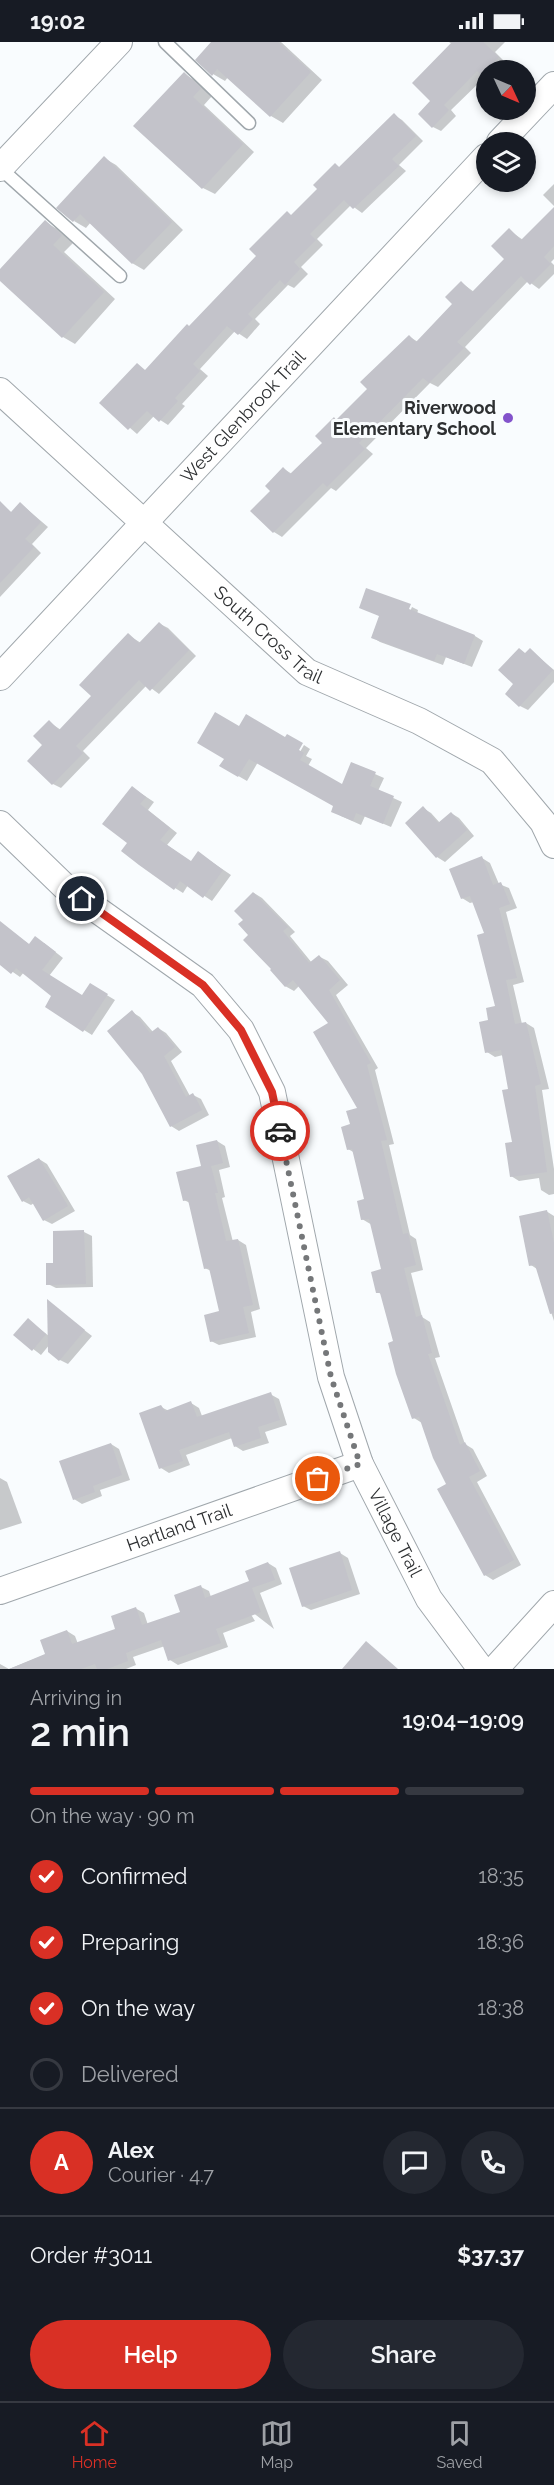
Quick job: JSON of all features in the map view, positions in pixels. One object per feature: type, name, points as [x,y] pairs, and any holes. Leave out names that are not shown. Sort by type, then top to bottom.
[{"type":"street","points":[[0,168],[119,42]]},
{"type":"street","points":[[509,132],[554,85]]},
{"type":"street","name":"West Glenbrook Trail","points":[[0,677],[476,168]]},
{"type":"street","name":"South Cross Trail","points":[[0,391],[307,672],[419,721],[492,761],[543,822],[554,845]]},
{"type":"street","name":"Village Trail","points":[[0,824],[65,887],[203,985],[241,1030],[272,1092],[331,1377],[360,1464],[429,1599],[481,1669]]},
{"type":"street","name":"Hartland Trail","points":[[0,1591],[360,1464]]},
{"type":"street","points":[[495,1669],[554,1604]]},
{"type":"lane","points":[[165,42],[249,123]]},
{"type":"lane","points":[[0,168],[120,276]]},
{"type":"building","points":[[211,42],[278,42],[311,72],[270,117],[217,69],[212,76],[195,60]]},
{"type":"building","points":[[452,42],[483,42],[499,57],[496,60],[476,60],[476,72],[444,105],[449,110],[432,128],[418,114],[430,101],[412,83]]},
{"type":"building","points":[[184,72],[201,88],[193,97],[243,144],[202,189],[133,126]]},
{"type":"building","points":[[394,113],[416,136],[392,159],[399,166],[353,209],[344,200],[310,234],[316,240],[294,262],[300,269],[285,285],[280,280],[248,314],[253,319],[238,335],[227,326],[193,364],[200,371],[175,398],[178,401],[159,422],[147,411],[128,430],[99,403],[137,363],[145,370],[187,324],[189,326],[256,256],[249,249],[287,211],[291,215],[317,189],[313,185],[335,163],[339,167]]},
{"type":"building","points":[[104,156],[172,222],[132,264],[80,214],[73,222],[56,208]]},
{"type":"building","points":[[554,207],[554,246],[544,257],[551,264],[530,285],[521,276],[457,342],[464,348],[429,383],[423,378],[359,443],[365,449],[327,487],[323,483],[273,533],[250,511],[270,491],[265,486],[283,467],[290,474],[322,443],[315,436],[334,417],[336,420],[367,389],[360,382],[409,335],[416,342],[452,304],[445,297],[461,281],[472,292],[504,259],[491,246],[509,228],[521,240]]},
{"type":"building","points":[[45,220],[62,235],[53,245],[104,292],[62,338],[0,281],[0,269]]},
{"type":"building","points":[[0,501],[11,512],[20,502],[41,522],[25,539],[34,547],[0,583]]},
{"type":"building","points":[[366,588],[411,604],[409,609],[475,635],[464,664],[437,654],[434,661],[371,638],[379,616],[359,608]]},
{"type":"building","points":[[159,622],[189,650],[150,691],[139,680],[76,746],[83,753],[52,785],[27,761],[42,745],[33,736],[49,720],[59,730],[91,696],[79,685],[128,633],[139,643]]},
{"type":"building","points":[[519,648],[525,653],[530,648],[553,670],[519,707],[505,694],[513,684],[498,670]]},
{"type":"building","points":[[215,712],[239,726],[246,714],[285,737],[287,734],[303,743],[299,750],[304,753],[300,760],[342,784],[351,762],[376,772],[370,786],[394,796],[383,824],[356,813],[353,821],[331,812],[333,806],[249,759],[238,777],[219,766],[224,759],[197,743]]},
{"type":"building","points":[[132,786],[146,797],[140,804],[170,828],[160,840],[191,861],[198,851],[223,870],[203,898],[180,881],[174,890],[139,865],[121,851],[127,843],[102,824]]},
{"type":"building","points":[[423,806],[438,823],[451,812],[467,830],[436,858],[405,823]]},
{"type":"building","points":[[482,856],[493,885],[501,882],[510,904],[499,908],[517,978],[506,980],[515,1024],[526,1022],[541,1084],[535,1086],[547,1172],[510,1177],[505,1143],[512,1142],[502,1090],[508,1089],[501,1050],[485,1053],[479,1022],[488,1020],[486,1008],[495,1006],[477,935],[484,933],[470,896],[461,899],[449,869]]},
{"type":"building","points":[[253,892],[288,927],[283,931],[309,963],[319,955],[340,980],[329,990],[371,1063],[367,1065],[387,1140],[381,1141],[403,1234],[408,1233],[416,1265],[404,1268],[416,1317],[422,1315],[432,1353],[428,1354],[460,1445],[465,1442],[480,1471],[469,1477],[514,1560],[484,1576],[437,1489],[446,1484],[433,1458],[419,1417],[412,1419],[396,1374],[388,1343],[393,1341],[380,1293],[376,1293],[371,1272],[381,1269],[369,1219],[361,1220],[357,1201],[364,1199],[352,1149],[347,1150],[341,1127],[350,1124],[346,1111],[357,1108],[313,1032],[328,1023],[293,980],[285,987],[243,940],[248,935],[238,924],[243,920],[234,911]]},
{"type":"building","points":[[0,921],[29,944],[35,936],[56,952],[42,970],[82,995],[90,983],[108,994],[83,1032],[45,1007],[51,996],[16,968],[11,974],[0,965]]},
{"type":"building","points":[[132,1010],[150,1033],[158,1027],[175,1047],[164,1056],[186,1097],[193,1093],[202,1110],[170,1127],[142,1074],[107,1031]]},
{"type":"building","points":[[217,1140],[223,1163],[211,1166],[218,1193],[215,1193],[226,1241],[238,1239],[253,1305],[243,1307],[249,1333],[210,1342],[204,1315],[219,1311],[209,1268],[204,1269],[188,1200],[183,1201],[176,1172],[201,1166],[196,1145]]},
{"type":"building","points":[[39,1158],[68,1206],[43,1221],[29,1197],[22,1202],[7,1176]]},
{"type":"building","points":[[547,1210],[554,1243],[554,1313],[550,1314],[535,1265],[529,1266],[519,1216]]},
{"type":"building","points":[[84,1230],[86,1284],[46,1285],[46,1263],[53,1263],[53,1231]]},
{"type":"building","points":[[47,1299],[85,1330],[59,1361],[48,1352]]},
{"type":"building","points":[[28,1318],[46,1334],[32,1351],[13,1335]]},
{"type":"building","points":[[271,1392],[280,1420],[258,1427],[261,1438],[234,1447],[229,1432],[179,1450],[183,1461],[159,1469],[139,1413],[161,1405],[165,1411],[191,1401],[197,1417]]},
{"type":"building","points":[[111,1443],[122,1475],[93,1486],[95,1492],[73,1500],[59,1461]]},
{"type":"building","points":[[340,1551],[352,1590],[302,1607],[289,1568]]},
{"type":"building","points":[[268,1562],[275,1580],[252,1588],[261,1612],[216,1629],[221,1643],[168,1661],[161,1640],[126,1653],[128,1661],[107,1669],[97,1669],[95,1664],[81,1669],[9,1669],[45,1654],[40,1640],[67,1630],[72,1644],[115,1629],[111,1616],[136,1607],[142,1625],[180,1612],[174,1595],[201,1585],[205,1598],[249,1581],[245,1571]]},
{"type":"building","points":[[366,1641],[398,1669],[342,1669]]},
{"type":"way so far","points":[[280,1131],[331,1377],[360,1464],[318,1479]]},
{"type":"place","name":"Riverwood Elementary School","points":[[508,418]]},
{"type":"route","points":[[82,899],[203,985],[241,1030],[272,1092],[280,1131]]}]
